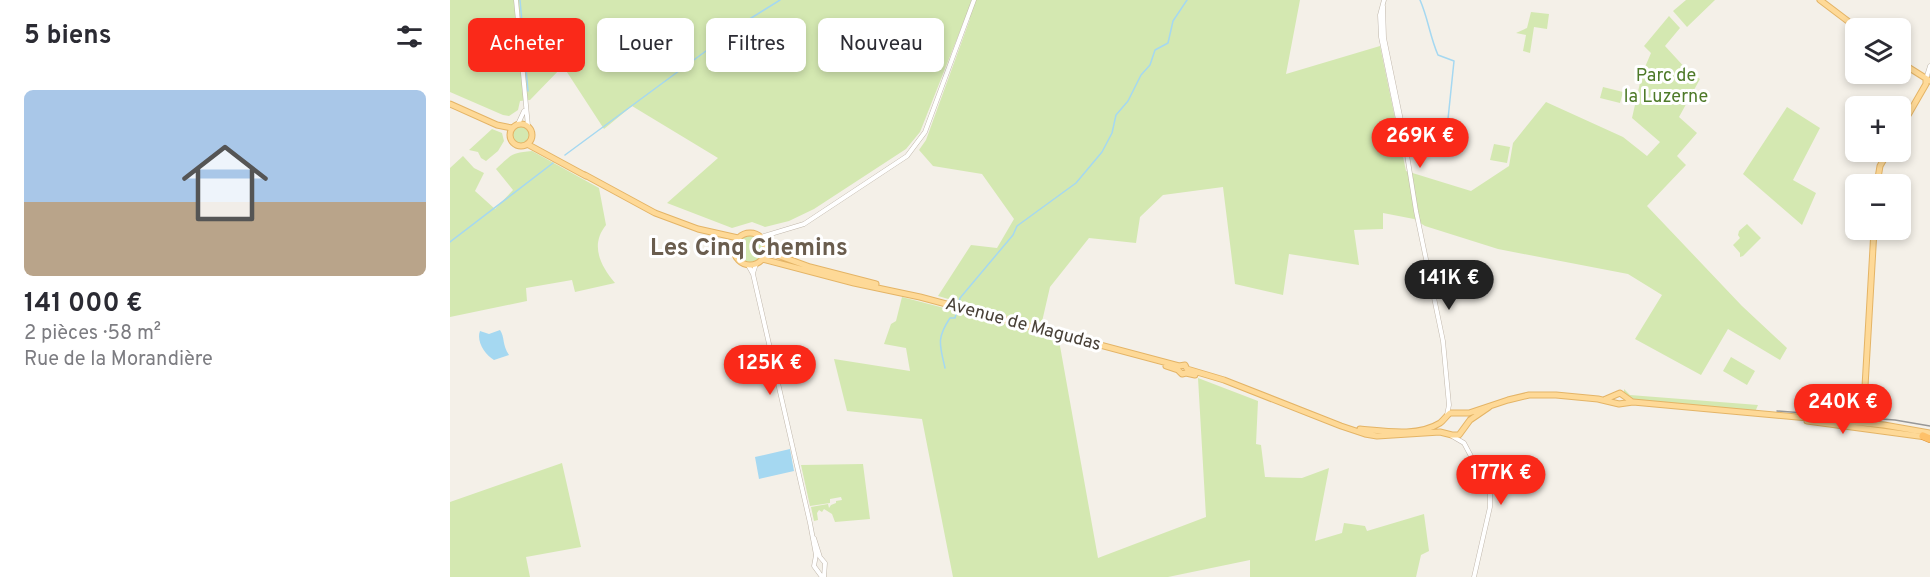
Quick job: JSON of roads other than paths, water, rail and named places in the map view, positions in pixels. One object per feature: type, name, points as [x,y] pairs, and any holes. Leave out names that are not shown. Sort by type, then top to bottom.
[{"type":"main road","points":[[1820,0],[1845,19]]},
{"type":"main road","points":[[1911,69],[1928,80],[1911,110]]},
{"type":"main road","points":[[450,104],[497,125],[510,135],[514,144],[520,146],[529,142]]},
{"type":"main road","points":[[497,125],[528,126],[531,131],[529,142]]},
{"type":"main road","points":[[510,135],[515,126]]},
{"type":"main road","points":[[529,142],[546,154],[644,208],[670,219],[738,238]]},
{"type":"main road","points":[[716,233],[734,245]]},
{"type":"main road","points":[[747,233],[761,237],[766,251],[762,259],[756,264],[748,265],[737,259],[734,245],[738,238],[747,233]]},
{"type":"main road","points":[[1857,425],[1864,396],[1873,240]]},
{"type":"main road","name":"Avenue de Magudas","points":[[766,251],[810,267],[1178,368],[1180,374],[1187,371],[1229,383],[1352,429]]},
{"type":"main road","name":"Avenue de Magudas","points":[[762,259],[854,283],[909,294]]},
{"type":"main road","points":[[1598,399],[1620,393],[1624,400]]},
{"type":"main road","points":[[1352,429],[1386,432],[1426,428],[1445,418],[1508,400],[1529,395],[1556,395],[1616,403],[1624,400],[1857,425],[1928,437]]},
{"type":"main road","points":[[1615,396],[1616,403]]},
{"type":"main road","points":[[1352,429],[1365,434],[1383,436],[1459,435],[1489,407]]},
{"type":"main road","points":[[1459,414],[1465,419],[1465,428]]},
{"type":"main road","points":[[1755,415],[1818,424],[1857,425]]},
{"type":"main road","points":[[1445,418],[1443,427],[1449,434]]},
{"type":"street","points":[[516,0],[528,126]]},
{"type":"street","points":[[761,237],[796,228],[817,217],[907,156],[925,132],[974,0]]},
{"type":"street","points":[[1384,0],[1384,38],[1443,341],[1449,405],[1445,418]]},
{"type":"street","points":[[1928,80],[1930,66]]},
{"type":"street","points":[[515,126],[526,104]]},
{"type":"street","points":[[765,244],[773,233]]},
{"type":"street","points":[[753,274],[756,264]]},
{"type":"street","points":[[748,265],[753,274],[813,537],[821,559],[825,563],[823,577]]},
{"type":"street","points":[[1449,405],[1459,414]]},
{"type":"street","points":[[1465,428],[1464,442],[1487,484],[1491,499],[1474,577]]},
{"type":"street","points":[[1449,434],[1464,442]]},
{"type":"street","points":[[813,537],[814,566],[823,577]]},
{"type":"street","points":[[815,561],[821,559]]},
{"type":"street","points":[[817,569],[824,568]]},
{"type":"water","points":[[500,330],[509,355],[494,360],[482,347],[479,335],[480,331],[489,334]]},
{"type":"water","points":[[790,449],[794,471],[759,479],[755,457]]},
{"type":"waterway","points":[[520,0],[528,91]]},
{"type":"waterway","points":[[565,155],[748,20],[780,0]]},
{"type":"waterway","points":[[959,303],[960,298],[1013,235],[1017,226],[1076,183],[1102,152],[1112,133],[1116,115],[1128,101],[1141,75],[1150,65],[1155,50],[1168,43],[1173,21],[1187,0]]},
{"type":"waterway","points":[[1420,0],[1438,55],[1454,61],[1448,119]]},
{"type":"waterway","points":[[450,242],[553,163]]},
{"type":"waterway","points":[[945,368],[941,337],[950,318],[955,318],[956,314]]},
{"type":"tram line","points":[[1777,411],[1895,420],[1930,426]]},
{"type":"district","name":"Les Cinq Chemins","points":[[749,249]]},
{"type":"park label","name":"Parc de la Luzerne","points":[[1666,86]]}]
